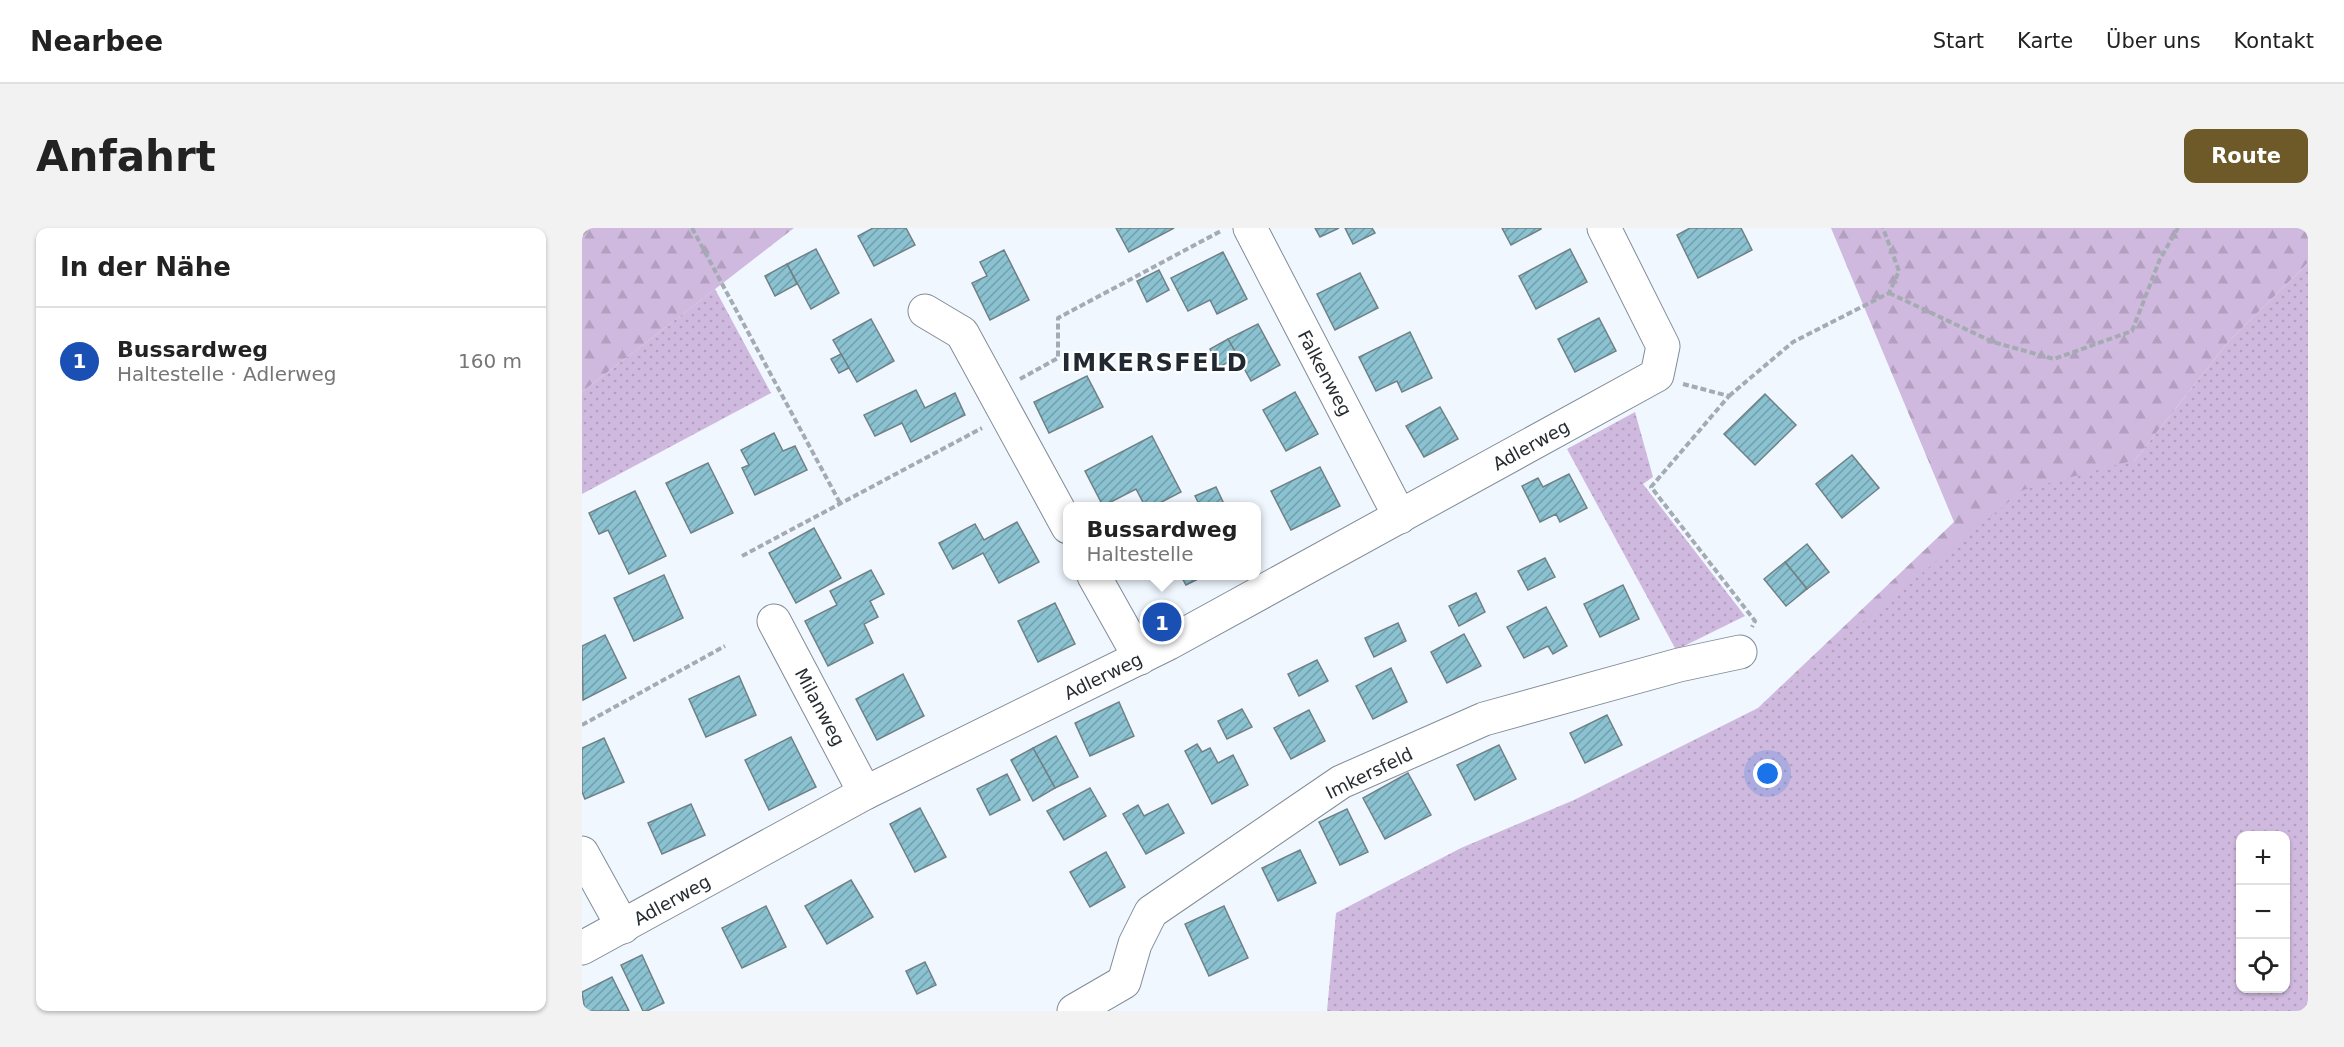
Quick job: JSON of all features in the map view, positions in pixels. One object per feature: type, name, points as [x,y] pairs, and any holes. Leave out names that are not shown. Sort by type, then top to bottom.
[{"type":"street","name":"Falkenweg","points":[[1250,228],[1400,517]]},
{"type":"street","points":[[1604,228],[1660,361]]},
{"type":"street","points":[[925,311],[962,333],[1063,518]]},
{"type":"street","name":"Adlerweg","points":[[582,948],[865,793],[1140,658],[1400,517],[1660,361]]},
{"type":"street","points":[[1096,580],[1140,658]]},
{"type":"street","name":"Milanweg","points":[[774,621],[865,793]]},
{"type":"street","name":"Imkersfeld","points":[[1074,1011],[1124,982],[1135,944],[1151,912],[1341,782],[1484,719],[1679,664],[1740,652]]},
{"type":"street","points":[[582,853],[623,927]]},
{"type":"path","points":[[582,234],[589,228]]},
{"type":"path","points":[[692,228],[840,503]]},
{"type":"path","points":[[742,556],[840,503],[999,404],[1058,358],[1058,318],[1227,228]]},
{"type":"path","points":[[1740,652],[1755,621],[1651,487],[1729,396],[1792,342],[1889,293],[1899,271],[1883,228]]},
{"type":"path","points":[[1889,293],[1993,342],[2054,359],[2132,331],[2160,259],[2178,228]]},
{"type":"path","points":[[1660,361],[1693,388],[1729,396]]},
{"type":"path","points":[[582,725],[725,646]]},
{"type":"green space","points":[[582,228],[794,228],[582,392]]},
{"type":"green space","points":[[1831,228],[2308,228],[2308,263],[2229,341],[2135,460],[1758,708],[1954,522]]},
{"type":"green space","points":[[2308,263],[2308,1011],[1327,1011],[1336,913],[1461,848],[1574,800],[1758,708],[2023,490],[2135,460],[2229,341]]},
{"type":"green space","points":[[715,289],[771,393],[582,494],[582,392]]},
{"type":"green space","points":[[1635,412],[1653,477],[1643,484],[1745,616],[1676,650],[1567,449]]},
{"type":"building","points":[[873,228],[906,228],[915,245],[874,266],[858,236]]},
{"type":"building","points":[[1116,228],[1174,228],[1129,252]]},
{"type":"building","points":[[1315,228],[1339,228],[1320,237]]},
{"type":"building","points":[[1345,228],[1372,228],[1375,233],[1353,244]]},
{"type":"building","points":[[1502,228],[1541,228],[1541,229],[1511,245]]},
{"type":"building","points":[[1690,228],[1741,228],[1752,250],[1698,278],[1677,235]]},
{"type":"building","points":[[816,249],[839,293],[811,309],[787,264]]},
{"type":"building","points":[[1570,249],[1587,282],[1536,309],[1519,276]]},
{"type":"building","points":[[1004,250],[1029,300],[990,320],[972,283],[987,276],[980,262]]},
{"type":"building","points":[[1223,252],[1247,299],[1217,314],[1210,300],[1188,311],[1171,278]]},
{"type":"building","points":[[787,264],[797,284],[775,296],[765,276]]},
{"type":"building","points":[[1159,270],[1169,290],[1147,302],[1137,281]]},
{"type":"building","points":[[1360,273],[1378,308],[1335,330],[1317,294]]},
{"type":"building","points":[[1599,318],[1616,351],[1575,372],[1558,339]]},
{"type":"building","points":[[871,319],[894,361],[857,382],[833,340]]},
{"type":"building","points":[[1258,324],[1280,365],[1251,381],[1228,339]]},
{"type":"building","points":[[1410,332],[1432,378],[1402,392],[1397,381],[1376,391],[1359,357]]},
{"type":"building","points":[[1228,339],[1238,357],[1219,367],[1210,349]]},
{"type":"building","points":[[841,354],[849,368],[839,373],[831,359]]},
{"type":"building","points":[[1087,376],[1103,407],[1049,433],[1034,402]]},
{"type":"building","points":[[916,390],[925,408],[955,393],[965,415],[911,442],[902,423],[875,436],[864,415]]},
{"type":"building","points":[[1295,392],[1318,434],[1286,451],[1263,410]]},
{"type":"building","points":[[1765,394],[1796,425],[1755,465],[1724,434]]},
{"type":"building","points":[[1440,407],[1458,439],[1424,457],[1406,426]]},
{"type":"building","points":[[774,433],[783,451],[795,446],[807,470],[755,495],[742,468],[749,465],[741,450]]},
{"type":"building","points":[[1152,436],[1181,492],[1162,502],[1143,502],[1136,489],[1111,502],[1101,502],[1085,471]]},
{"type":"building","points":[[1852,455],[1879,488],[1842,518],[1816,484]]},
{"type":"building","points":[[708,463],[733,513],[691,533],[666,483]]},
{"type":"building","points":[[1320,467],[1340,506],[1291,530],[1271,491]]},
{"type":"building","points":[[1569,474],[1587,508],[1560,522],[1556,514],[1540,522],[1522,486],[1538,478],[1543,487]]},
{"type":"building","points":[[1216,487],[1223,502],[1198,502],[1195,496]]},
{"type":"building","points":[[635,491],[666,556],[629,574],[608,530],[599,534],[589,513]]},
{"type":"building","points":[[1017,522],[1039,562],[999,583],[983,553],[953,569],[939,543],[975,524],[984,540]]},
{"type":"building","points":[[814,528],[841,578],[796,603],[769,553]]},
{"type":"building","points":[[1807,544],[1829,572],[1807,589],[1785,562]]},
{"type":"building","points":[[1545,558],[1555,577],[1528,590],[1518,571]]},
{"type":"building","points":[[1785,562],[1807,589],[1786,606],[1764,579]]},
{"type":"building","points":[[871,570],[884,594],[870,601],[878,617],[864,624],[873,643],[828,666],[805,621],[837,605],[830,591]]},
{"type":"building","points":[[664,575],[683,618],[634,641],[614,598]]},
{"type":"building","points":[[1183,580],[1196,580],[1186,585]]},
{"type":"building","points":[[1623,585],[1639,619],[1600,637],[1584,604]]},
{"type":"building","points":[[1476,593],[1485,612],[1459,626],[1449,606]]},
{"type":"building","points":[[1055,603],[1075,644],[1038,662],[1018,621]]},
{"type":"building","points":[[1546,607],[1567,646],[1553,654],[1548,646],[1524,658],[1507,627]]},
{"type":"building","points":[[1398,623],[1406,641],[1374,657],[1365,638]]},
{"type":"building","points":[[1464,634],[1481,666],[1447,683],[1431,652]]},
{"type":"building","points":[[605,635],[626,678],[583,700],[582,646]]},
{"type":"building","points":[[1317,660],[1328,681],[1299,696],[1288,674]]},
{"type":"building","points":[[1391,668],[1407,702],[1373,719],[1356,686]]},
{"type":"building","points":[[903,674],[924,716],[877,740],[856,699]]},
{"type":"building","points":[[739,676],[756,715],[706,737],[689,699]]},
{"type":"building","points":[[1119,702],[1134,736],[1090,756],[1075,723]]},
{"type":"building","points":[[1242,709],[1252,727],[1227,739],[1218,721]]},
{"type":"building","points":[[1309,710],[1325,741],[1291,759],[1274,728]]},
{"type":"building","points":[[1607,715],[1622,745],[1585,763],[1570,733]]},
{"type":"building","points":[[1056,736],[1078,777],[1055,788],[1033,748]]},
{"type":"building","points":[[791,737],[816,787],[769,810],[745,760]]},
{"type":"building","points":[[604,738],[624,782],[585,799],[582,792],[582,748]]},
{"type":"building","points":[[1197,744],[1202,752],[1210,748],[1218,763],[1233,755],[1248,785],[1212,804],[1185,751]]},
{"type":"building","points":[[1499,745],[1516,779],[1475,800],[1457,765]]},
{"type":"building","points":[[1033,748],[1055,788],[1033,801],[1011,760]]},
{"type":"building","points":[[1408,773],[1431,815],[1385,839],[1363,798]]},
{"type":"building","points":[[1007,774],[1020,800],[990,815],[977,789]]},
{"type":"building","points":[[1090,788],[1106,816],[1064,840],[1047,811]]},
{"type":"building","points":[[691,804],[705,835],[662,854],[648,823]]},
{"type":"building","points":[[1168,804],[1184,833],[1146,854],[1123,814],[1138,805],[1144,816]]},
{"type":"building","points":[[920,808],[946,857],[915,872],[890,824]]},
{"type":"building","points":[[1347,809],[1368,852],[1340,865],[1319,822]]},
{"type":"building","points":[[1300,850],[1316,883],[1278,901],[1262,868]]},
{"type":"building","points":[[1106,852],[1125,887],[1090,907],[1070,872]]},
{"type":"building","points":[[851,880],[873,917],[827,944],[805,906]]},
{"type":"building","points":[[766,906],[786,947],[742,968],[722,928]]},
{"type":"building","points":[[1224,906],[1248,958],[1209,976],[1185,924]]},
{"type":"building","points":[[642,955],[664,1003],[647,1011],[643,1011],[621,965]]},
{"type":"building","points":[[925,962],[936,985],[917,994],[906,971]]},
{"type":"building","points":[[612,977],[629,1011],[585,1011],[582,992]]},
{"type":"place","name":"Bussardweg","points":[[1162,622]]},
{"type":"district","name":"IMKERSFELD","points":[[1155,363]]}]
